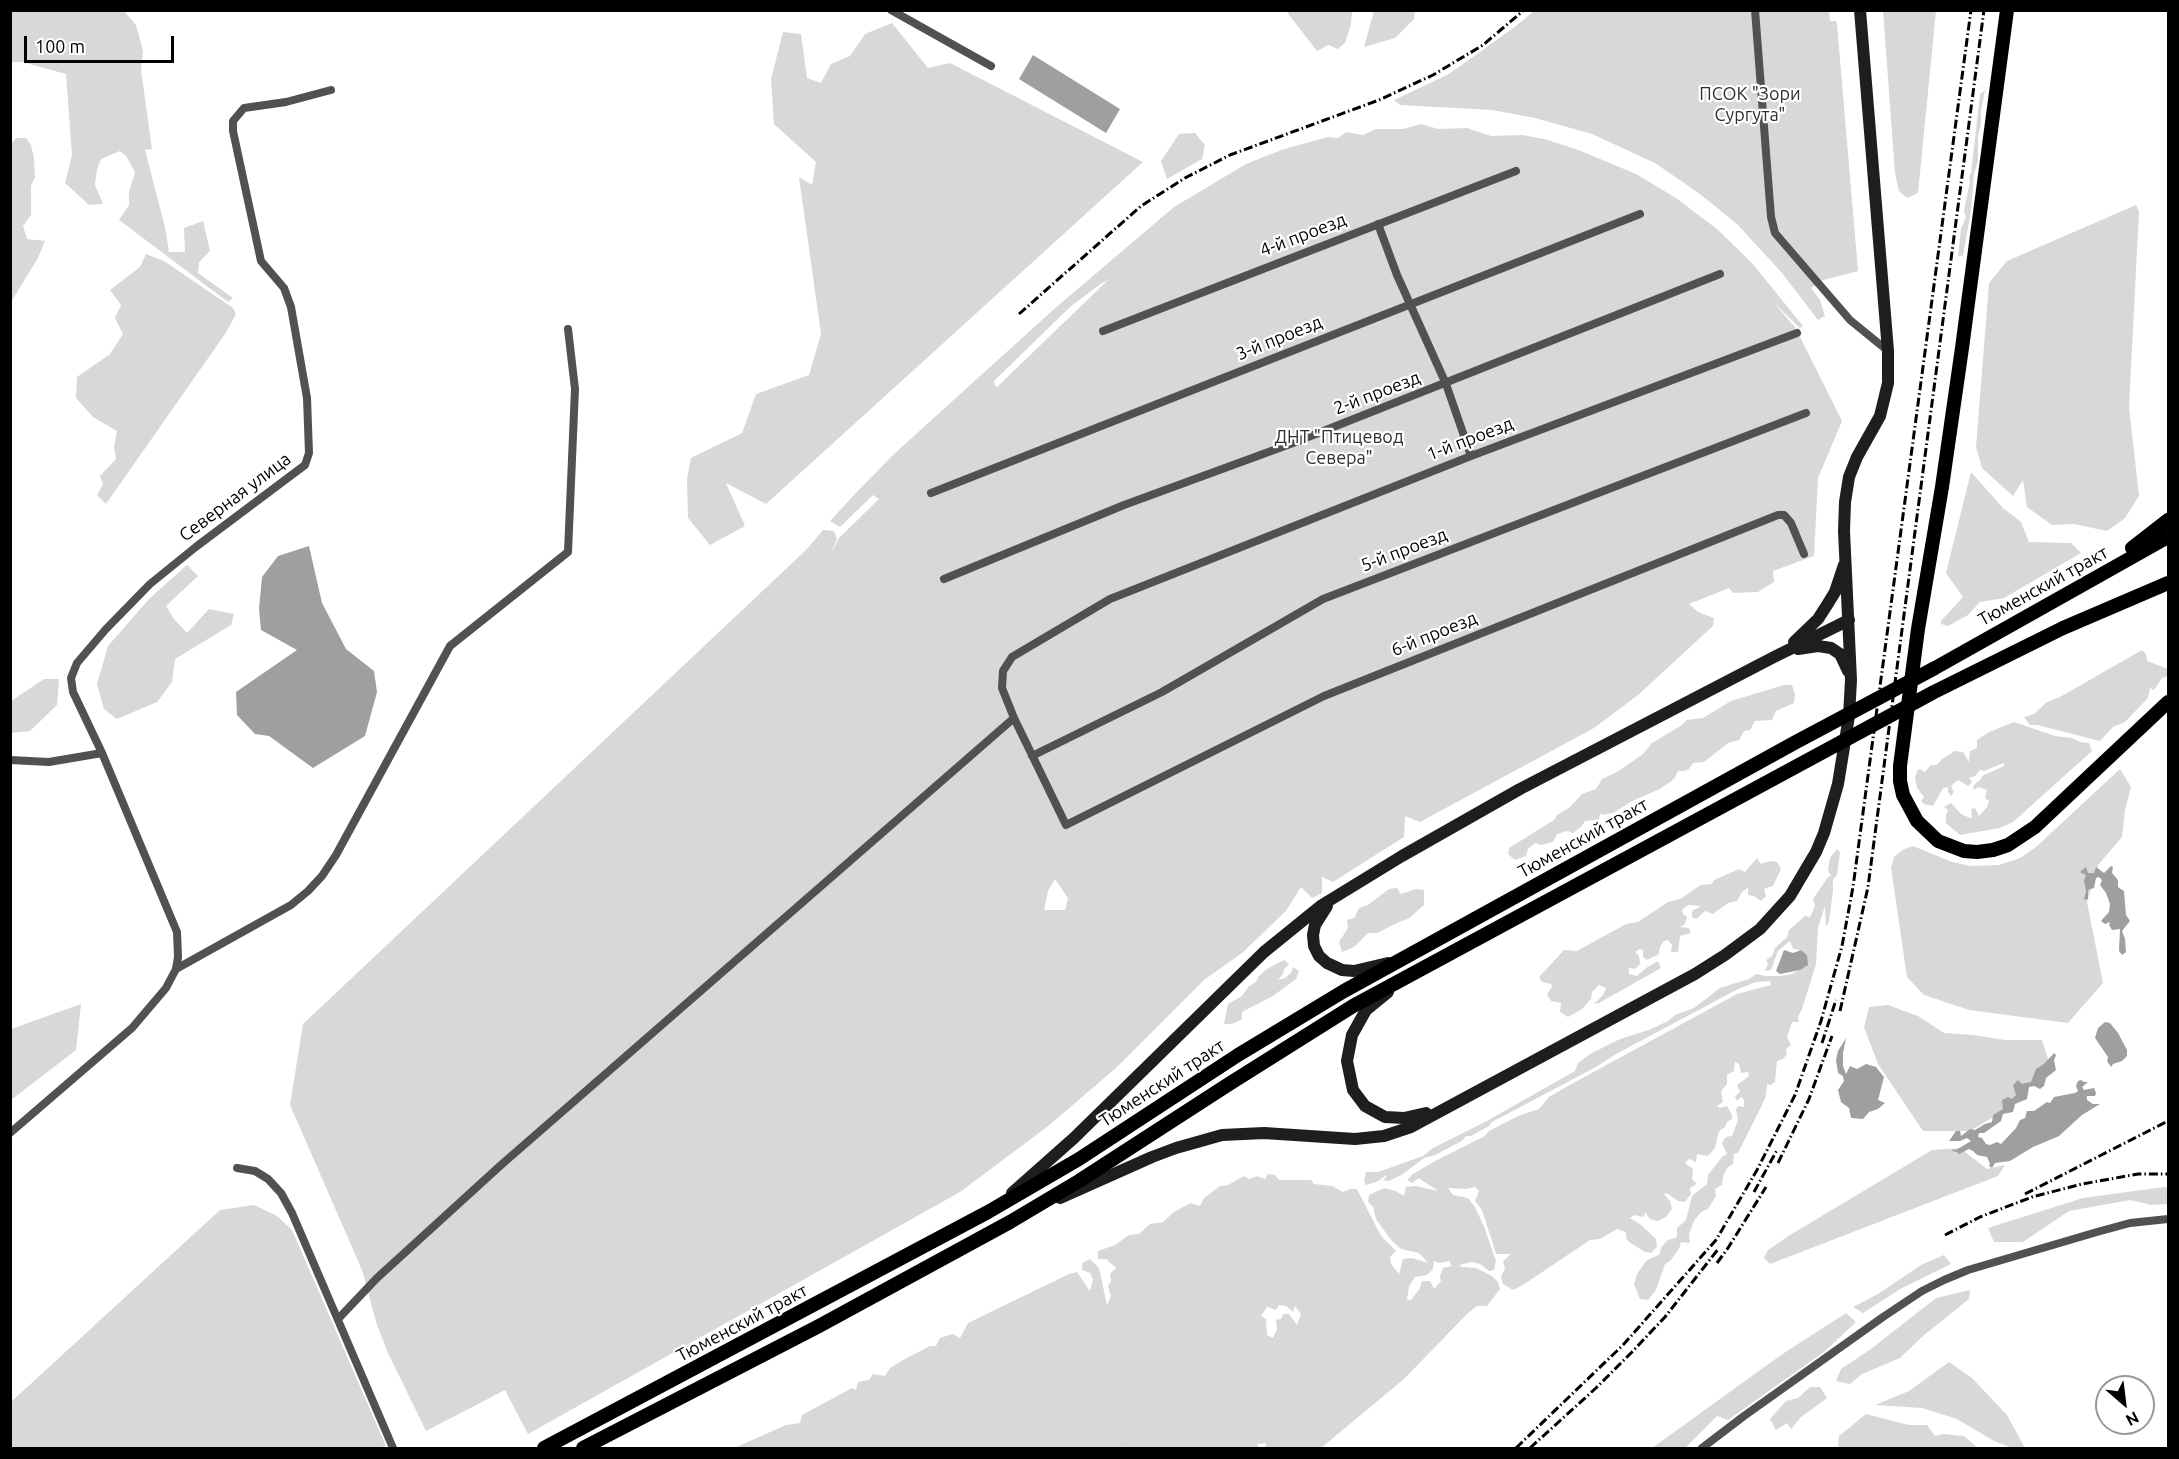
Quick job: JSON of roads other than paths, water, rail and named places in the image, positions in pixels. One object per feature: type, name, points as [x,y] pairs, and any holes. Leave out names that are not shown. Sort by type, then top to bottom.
[{"type":"main road","points":[[1010,1222],[1127,1167],[1202,1140],[1241,1133],[1369,1138],[1411,1127],[1695,974],[1742,944],[1776,913],[1804,875],[1824,833],[1838,783],[1849,716],[1851,680],[1844,517],[1846,490],[1857,457],[1880,416],[1887,383],[1888,351],[1860,10]]},
{"type":"main road","points":[[2007,10],[1942,487],[1917,629],[1900,766],[1903,795],[1917,821],[1938,841],[1964,851],[1977,852],[2008,845],[2035,827],[2169,702]]},
{"type":"main road","points":[[2083,584],[2169,520]]},
{"type":"main road","name":"Тюменский тракт","points":[[544,1449],[988,1212],[1079,1159],[1288,1025],[1398,960],[1935,668],[2169,537]]},
{"type":"main road","points":[[1774,657],[1818,619],[1835,592],[1846,558]]},
{"type":"main road","name":"Тюменский тракт","points":[[583,1449],[839,1315],[1010,1222],[1116,1158],[1353,1006],[1934,692],[2063,628],[2169,582]]},
{"type":"main road","points":[[988,1212],[1044,1166],[1264,952],[1322,905],[1520,789],[1849,620]]},
{"type":"main road","points":[[1774,657],[1803,647],[1831,648],[1840,654],[1846,663],[1851,680]]},
{"type":"main road","points":[[1348,888],[1329,905],[1315,925],[1314,946],[1319,956],[1333,967],[1354,971],[1398,960]]},
{"type":"main road","points":[[1407,977],[1366,1010],[1357,1023],[1347,1061],[1353,1090],[1365,1106],[1385,1117],[1404,1119],[1416,1117],[1458,1102]]},
{"type":"street","points":[[891,10],[991,66]]},
{"type":"street","points":[[1755,10],[1771,217],[1775,233],[1850,320],[1888,351]]},
{"type":"street","name":"Северная улица","points":[[102,753],[74,693],[71,678],[77,663],[150,584],[305,465],[309,453],[307,398],[291,307],[284,288],[261,261],[233,131],[233,121],[244,108],[286,102],[331,90]]},
{"type":"street","name":"4-й проезд","points":[[1103,331],[1516,171]]},
{"type":"street","name":"3-й проезд","points":[[931,493],[1640,214]]},
{"type":"street","points":[[1378,224],[1397,275],[1446,384],[1471,456]]},
{"type":"street","name":"2-й проезд","points":[[944,579],[1124,505],[1446,384],[1720,274]]},
{"type":"street","points":[[176,969],[291,904],[322,876],[336,855],[450,646],[568,552],[575,388],[568,329]]},
{"type":"street","name":"1-й проезд","points":[[1014,718],[1002,688],[1003,671],[1012,657],[1110,599],[1471,456],[1797,333]]},
{"type":"street","name":"5-й проезд","points":[[1032,756],[1162,692],[1323,599],[1806,413]]},
{"type":"street","name":"6-й проезд","points":[[1032,756],[1066,825],[1324,696],[1778,515],[1784,515],[1791,523],[1804,554]]},
{"type":"street","points":[[338,1319],[377,1278],[501,1165],[1014,718],[1032,756]]},
{"type":"street","points":[[10,760],[49,762],[102,753],[177,932],[178,957],[176,969],[166,988],[132,1028],[10,1133]]},
{"type":"street","points":[[237,1168],[255,1171],[268,1179],[281,1193],[393,1449]]},
{"type":"street","points":[[1702,1449],[1845,1343],[1922,1291],[1944,1280],[1968,1270],[2130,1223],[2169,1219]]},
{"type":"railway","points":[[1019,314],[1141,206],[1185,178],[1230,155],[1379,100],[1433,75],[1483,45],[1524,10]]},
{"type":"railway","points":[[1516,1448],[1623,1345],[1716,1240],[1757,1170],[1795,1095],[1821,1021],[1842,946],[1853,887],[1971,10]]},
{"type":"railway","points":[[1840,1011],[1868,887],[1984,10]]},
{"type":"railway","points":[[1822,1043],[1836,1000]]},
{"type":"railway","points":[[1778,1163],[1809,1099],[1832,1036]]},
{"type":"railway","points":[[2025,1194],[2168,1121]]},
{"type":"railway","points":[[1754,1192],[1777,1150]]},
{"type":"railway","points":[[1945,1235],[1980,1217],[2032,1197],[2082,1184],[2138,1174],[2168,1174]]},
{"type":"railway","points":[[1717,1263],[1766,1187]]},
{"type":"railway","points":[[1530,1448],[1632,1352],[1665,1317],[1719,1248]]},
{"type":"park label","name":"ПСОК \"Зори Сургута\"","points":[[1750,104]]},
{"type":"park label","name":"ДНТ \"Птицевод Севера\"","points":[[1339,447]]}]
